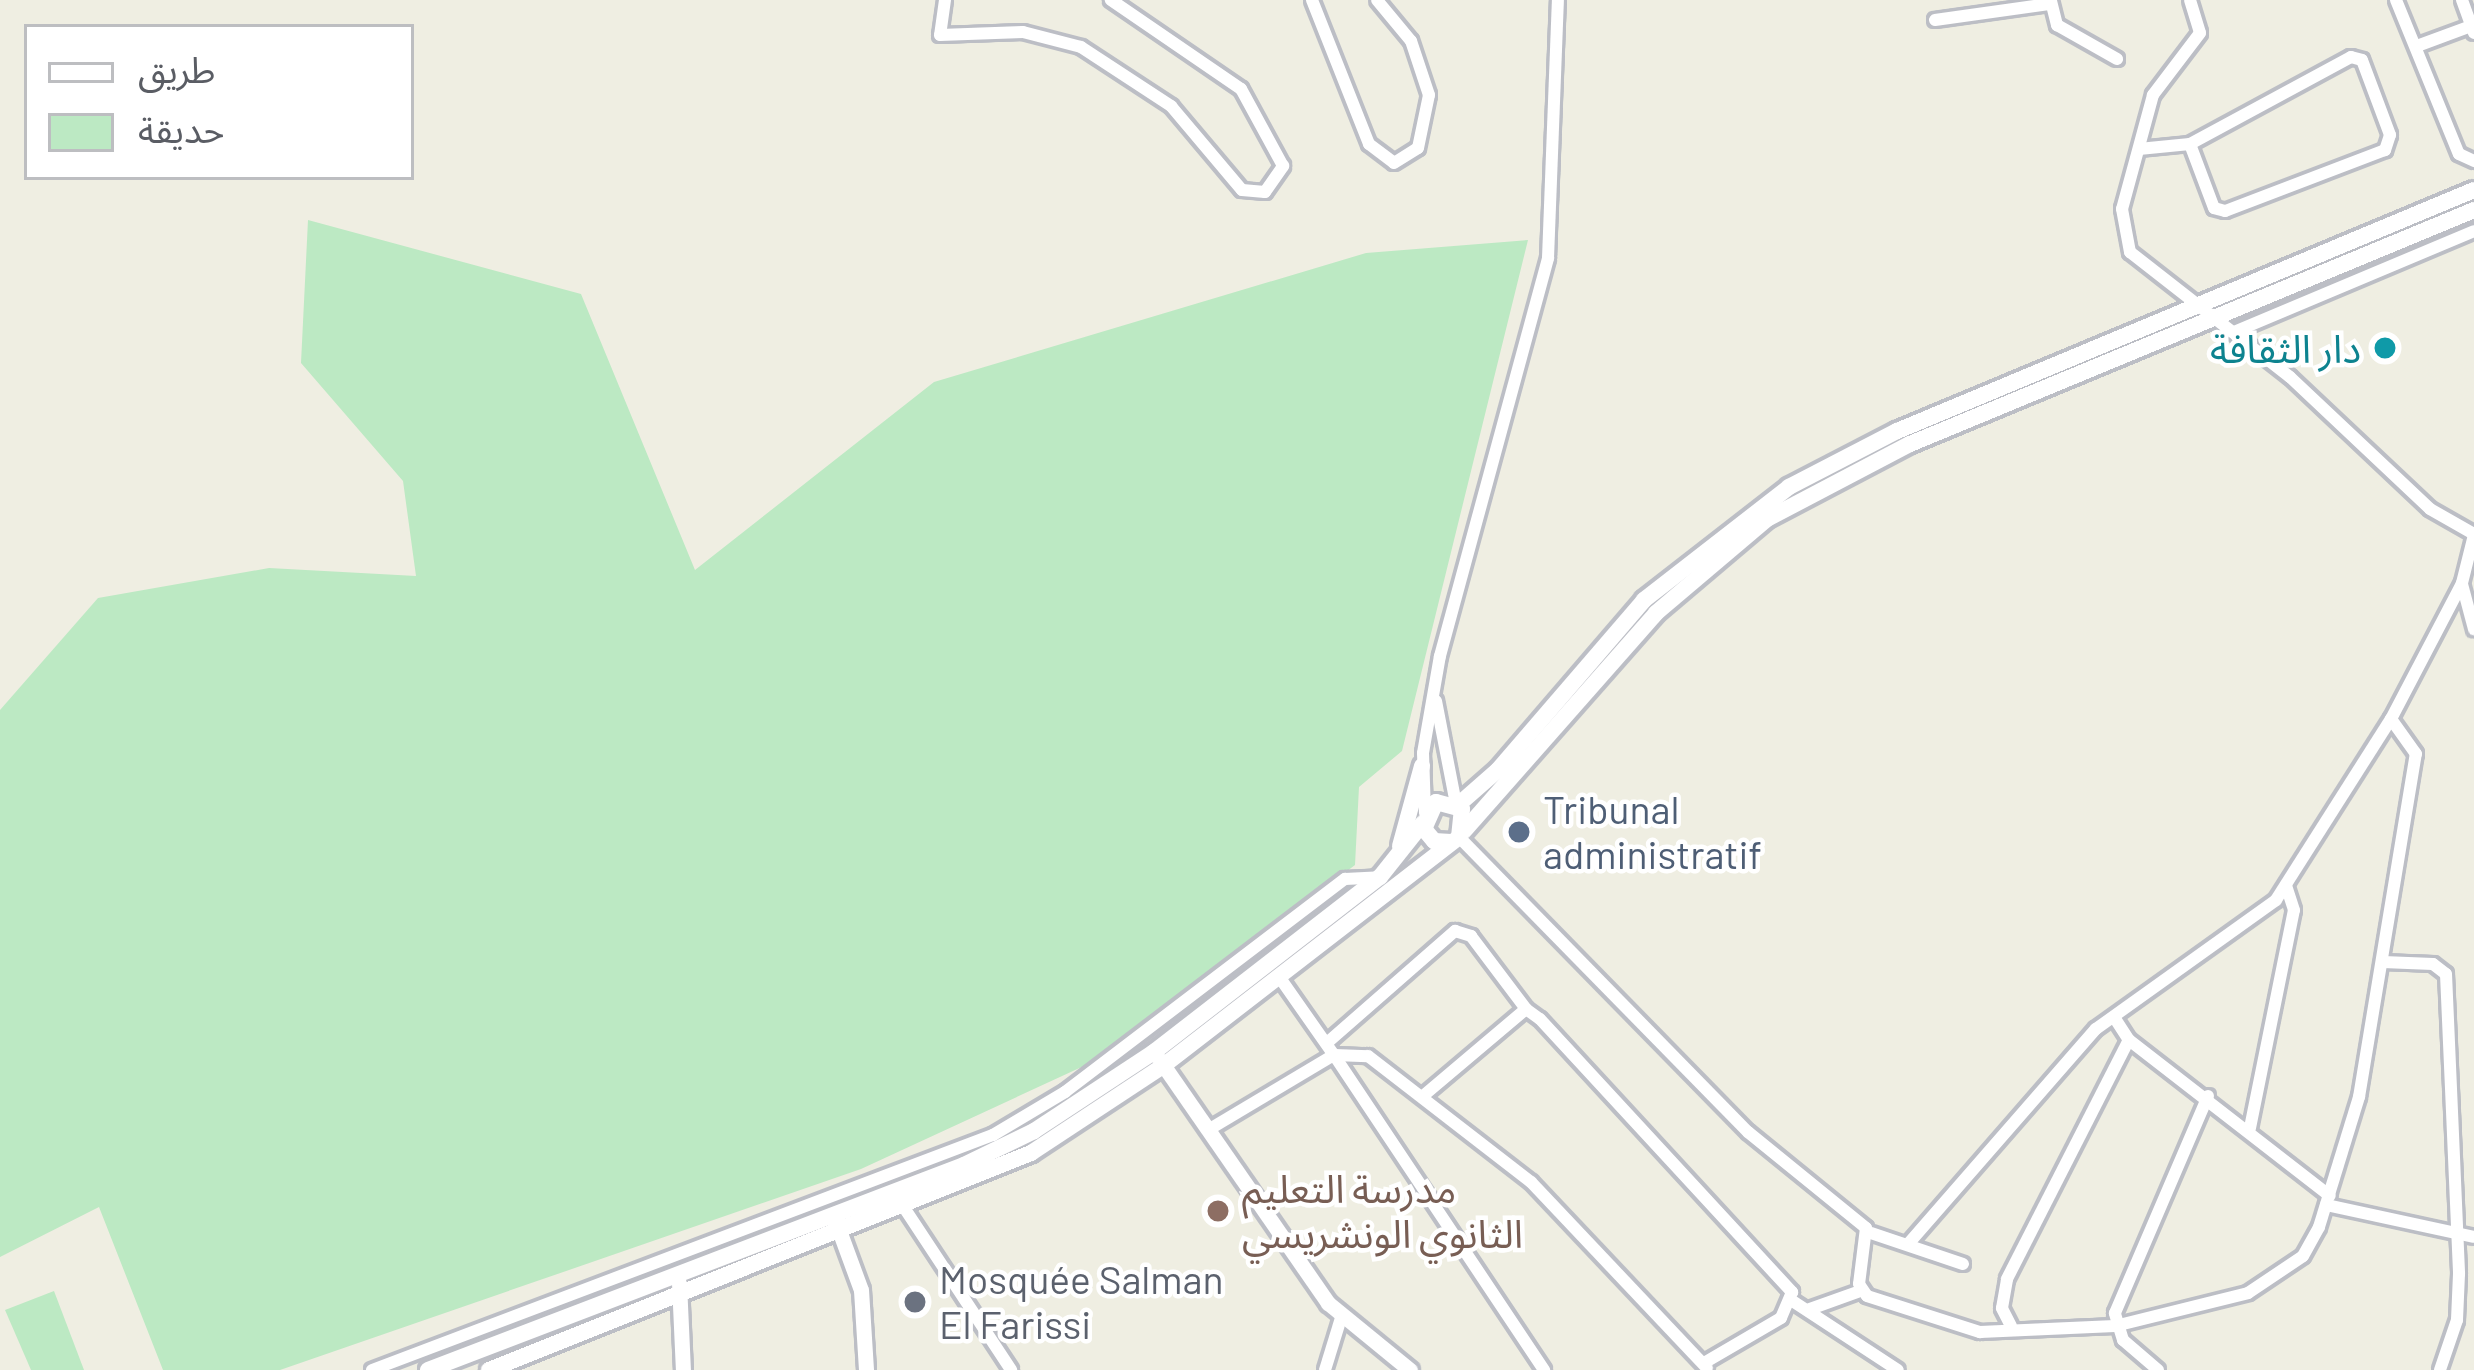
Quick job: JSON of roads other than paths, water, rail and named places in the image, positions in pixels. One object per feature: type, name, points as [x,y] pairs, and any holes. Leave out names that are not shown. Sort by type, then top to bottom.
[{"type":"main road","points":[[1457,805],[1498,770],[1644,600],[1796,492],[1897,431],[2474,190]]},
{"type":"main road","points":[[428,1370],[1010,1143],[1158,1059],[1280,978],[1458,837],[1656,613],[1796,492],[2474,210]]},
{"type":"main road","points":[[1396,861],[1422,766]]},
{"type":"main road","points":[[489,1370],[529,1362],[1031,1153],[1158,1059],[1380,877],[1441,800],[1457,805]]},
{"type":"main road","points":[[1457,805],[1458,837]]},
{"type":"main road","points":[[1424,818],[1434,841],[1458,837]]},
{"type":"street","points":[[945,0],[940,35],[1024,32],[1081,46],[1171,106],[1242,190],[1265,192],[1283,166],[1241,88],[1111,0]]},
{"type":"street","points":[[1312,0],[1374,154],[1394,163],[1418,148],[1429,94],[1411,41],[1377,0]]},
{"type":"street","points":[[1424,818],[1422,766],[1463,555],[1548,258],[1558,0]]},
{"type":"street","points":[[1909,1243],[2070,1056],[2114,1017],[2260,918],[2391,719],[2462,583],[2474,534],[2430,508],[2234,332],[2144,265],[2122,236],[2153,95],[2200,33],[2190,0]]},
{"type":"street","points":[[2396,0],[2459,154],[2474,161]]},
{"type":"street","points":[[2417,46],[2472,30],[2462,0]]},
{"type":"street","points":[[1936,20],[1997,5],[2050,2],[2057,25],[2117,59]]},
{"type":"street","points":[[2139,149],[2190,144],[2242,109],[2351,57],[2362,60],[2390,134],[2385,150],[2224,212],[2214,208],[2190,144]]},
{"type":"street","points":[[2234,332],[2474,231]]},
{"type":"street","points":[[2462,583],[2474,628]]},
{"type":"street","points":[[1435,694],[1457,805]]},
{"type":"street","points":[[1810,1309],[1860,1291],[1980,1332],[2011,1326],[2115,1327],[2248,1293],[2302,1256],[2328,1200],[2359,1097],[2383,962],[2416,754],[2391,719]]},
{"type":"street","points":[[1458,837],[1748,1132],[1870,1234],[1963,1264]]},
{"type":"street","points":[[372,1370],[993,1135],[1065,1092],[1345,879],[1380,877]]},
{"type":"street","points":[[2250,1128],[2294,910],[2286,885]]},
{"type":"street","points":[[1208,1130],[1331,1049],[1455,931],[1471,936],[1526,1009],[1782,1276],[1794,1302],[1898,1370]]},
{"type":"street","points":[[2383,962],[2432,964],[2446,974],[2457,1320],[2440,1370]]},
{"type":"street","points":[[1280,978],[1544,1370]]},
{"type":"street","points":[[1423,1096],[1526,1009]]},
{"type":"street","points":[[2114,1017],[2129,1040],[2250,1128],[2328,1200],[2453,1238],[2474,1238]]},
{"type":"street","points":[[2011,1326],[2002,1308],[2007,1279],[2129,1040]]},
{"type":"street","points":[[1331,1049],[1368,1056],[1531,1182],[1706,1367],[1781,1318],[1794,1302]]},
{"type":"street","points":[[1158,1059],[1341,1318],[1410,1370]]},
{"type":"street","points":[[2115,1327],[2119,1297],[2208,1096]]},
{"type":"street","points":[[905,1209],[1011,1370]]},
{"type":"street","points":[[833,1215],[861,1290],[866,1370]]},
{"type":"street","points":[[1860,1291],[1870,1234]]},
{"type":"street","points":[[670,1257],[682,1296],[683,1370]]},
{"type":"street","points":[[1325,1370],[1341,1318]]},
{"type":"street","points":[[2115,1327],[2158,1370]]},
{"type":"place","name":"دار الثقافة","points":[[2385,348]]},
{"type":"place","name":"Tribunal administratif","points":[[1519,832]]},
{"type":"place","name":"مدرسة التعليم الثانوي الونشريسي","points":[[1218,1211]]},
{"type":"place","name":"Mosquée Salman El Farissi","points":[[915,1302]]}]
